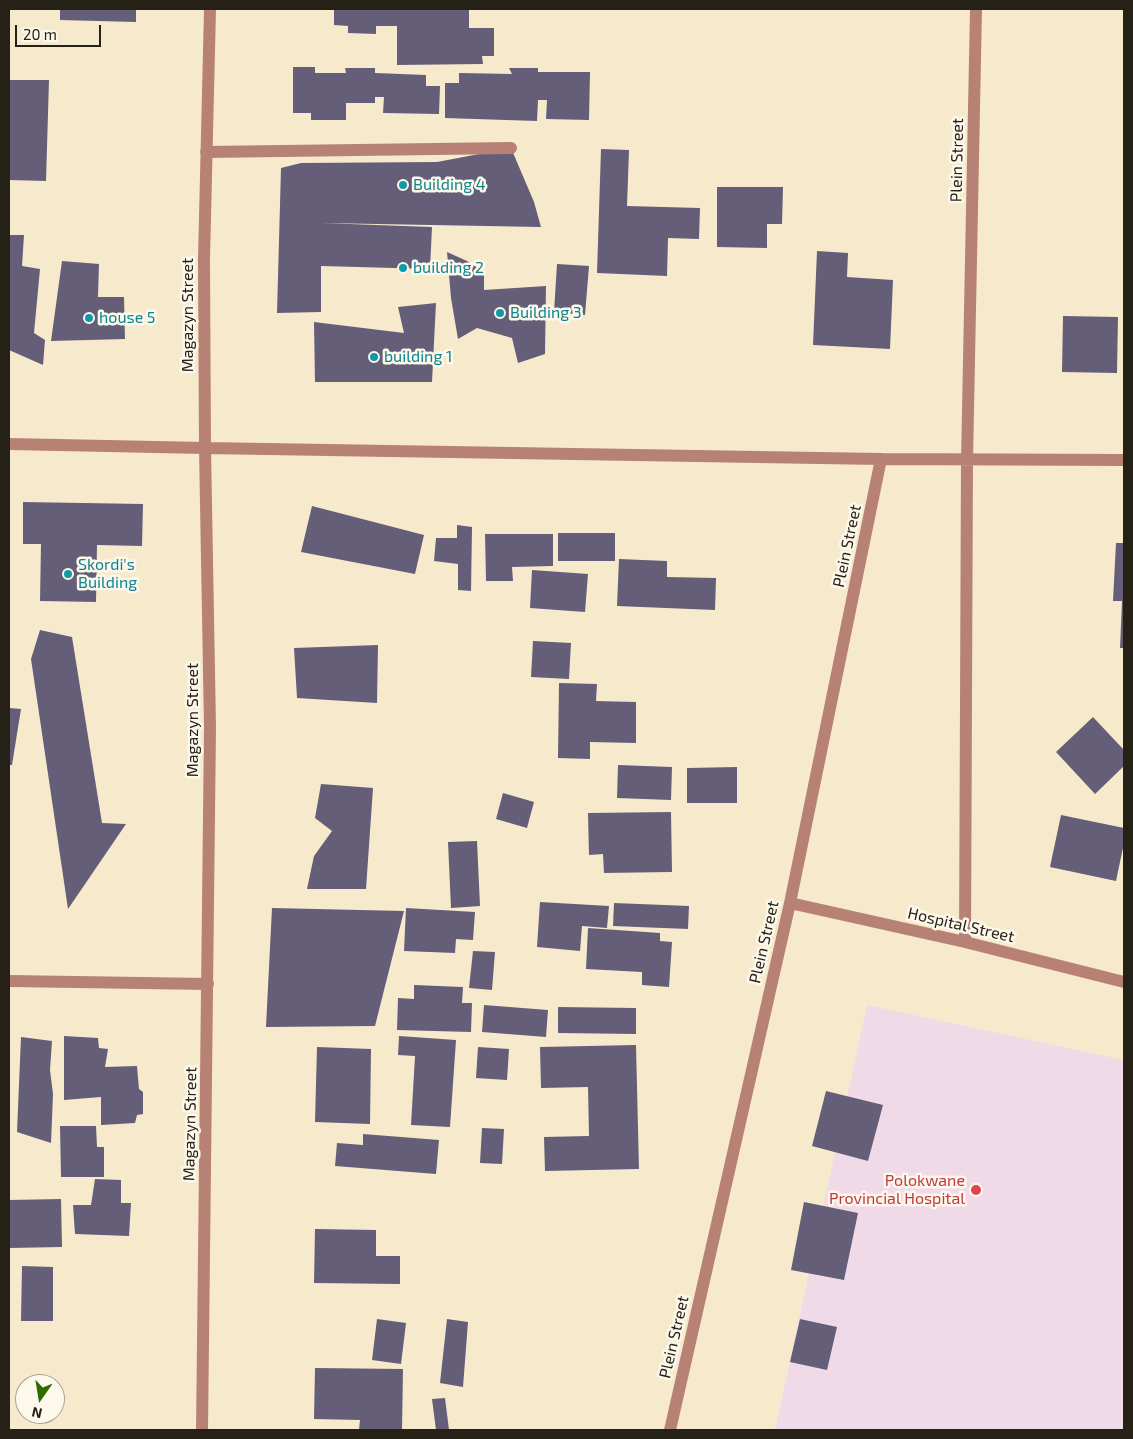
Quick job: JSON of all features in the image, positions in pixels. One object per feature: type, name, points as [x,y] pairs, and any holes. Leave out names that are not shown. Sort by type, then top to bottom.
[{"type":"street","name":"Magazyn Street","points":[[202,1430],[210,727],[204,259],[210,9]]},
{"type":"street","name":"Plein Street","points":[[964,942],[967,460],[976,9]]},
{"type":"street","points":[[206,152],[511,148]]},
{"type":"street","points":[[9,444],[882,459],[1124,460]]},
{"type":"street","name":"Plein Street","points":[[670,1430],[790,903],[882,459]]},
{"type":"street","name":"Hospital Street","points":[[790,903],[964,942],[1124,982]]},
{"type":"street","points":[[9,981],[208,984]]},
{"type":"shaded area","name":"Polokwane Provincial Hospital","points":[[867,1005],[1124,1060],[1124,1430],[775,1430]]},
{"type":"building","points":[[60,9],[136,9],[136,22],[60,20]]},
{"type":"building","points":[[334,9],[469,9],[469,28],[494,28],[494,56],[482,56],[483,64],[397,65],[397,26],[376,26],[376,34],[348,33],[348,26],[334,25]]},
{"type":"building","points":[[293,67],[315,67],[315,73],[346,73],[345,68],[375,68],[375,73],[426,75],[426,86],[440,86],[439,114],[383,113],[384,97],[375,97],[375,103],[346,103],[346,120],[311,120],[311,113],[293,113]]},
{"type":"building","points":[[509,68],[538,68],[538,72],[590,72],[589,120],[546,119],[547,100],[538,100],[537,121],[445,118],[445,83],[459,83],[459,73],[512,74]]},
{"type":"building","points":[[9,80],[49,80],[46,181],[9,180]]},
{"type":"building","name":"Building 4","points":[[511,148],[534,202],[541,227],[321,223],[432,227],[430,269],[321,266],[321,312],[277,313],[281,168],[301,163],[437,162]]},
{"type":"building","points":[[601,149],[629,150],[627,206],[700,208],[699,239],[668,238],[667,276],[597,273]]},
{"type":"building","points":[[717,187],[783,187],[782,224],[767,224],[767,248],[717,247]]},
{"type":"building","points":[[9,235],[24,235],[22,266],[40,269],[34,333],[45,340],[43,365],[9,350]]},
{"type":"building","points":[[817,251],[848,253],[847,277],[893,280],[890,349],[813,345]]},
{"type":"building","name":"Building 3","points":[[447,252],[467,261],[484,272],[484,290],[546,286],[545,354],[518,363],[512,338],[477,328],[458,339],[451,298]]},
{"type":"building","name":"house 5","points":[[62,261],[99,264],[98,297],[124,297],[125,339],[51,341]]},
{"type":"building","points":[[557,264],[589,266],[585,315],[554,312]]},
{"type":"building","name":"building 1","points":[[436,303],[432,382],[315,382],[314,322],[404,333],[398,307]]},
{"type":"building","points":[[1063,316],[1118,317],[1117,373],[1062,372]]},
{"type":"building","name":"Skordi's Building","points":[[23,502],[143,504],[142,546],[97,545],[96,602],[40,601],[41,544],[23,544]]},
{"type":"building","points":[[312,506],[424,535],[415,574],[301,552]]},
{"type":"building","points":[[457,525],[472,527],[471,591],[458,590],[458,564],[434,561],[436,538],[457,538]]},
{"type":"building","points":[[558,533],[615,533],[615,561],[558,561]]},
{"type":"building","points":[[485,534],[553,534],[553,566],[512,567],[513,581],[486,581]]},
{"type":"building","points":[[1116,543],[1124,543],[1124,648],[1120,648],[1122,601],[1113,601]]},
{"type":"building","points":[[619,559],[667,561],[667,577],[716,578],[715,610],[617,606]]},
{"type":"building","points":[[532,570],[588,574],[585,612],[530,608]]},
{"type":"building","points":[[40,630],[72,637],[102,823],[126,824],[68,909],[31,659]]},
{"type":"building","points":[[533,641],[571,643],[569,679],[531,677]]},
{"type":"building","points":[[378,645],[377,703],[297,698],[294,648]]},
{"type":"building","points":[[559,683],[597,684],[596,701],[636,702],[636,743],[590,742],[590,759],[558,758]]},
{"type":"building","points":[[9,708],[21,709],[12,765],[9,765]]},
{"type":"building","points":[[1093,717],[1124,750],[1124,766],[1095,794],[1056,752]]},
{"type":"building","points":[[618,765],[672,767],[671,800],[617,798]]},
{"type":"building","points":[[737,767],[737,803],[687,803],[687,768]]},
{"type":"building","points":[[321,784],[373,788],[366,889],[307,889],[314,856],[332,831],[315,818]]},
{"type":"building","points":[[503,793],[534,802],[527,828],[496,819]]},
{"type":"building","points":[[671,812],[672,872],[604,873],[603,854],[589,855],[588,813]]},
{"type":"building","points":[[1061,815],[1124,828],[1124,843],[1116,881],[1050,867]]},
{"type":"building","points":[[477,841],[480,906],[451,908],[448,842]]},
{"type":"building","points":[[540,902],[609,906],[607,928],[582,926],[580,951],[537,947]]},
{"type":"building","points":[[614,903],[689,906],[688,929],[613,926]]},
{"type":"building","points":[[272,908],[404,911],[375,1026],[266,1027]]},
{"type":"building","points":[[406,908],[475,912],[473,940],[456,939],[455,953],[404,951]]},
{"type":"building","points":[[588,928],[660,933],[660,941],[672,942],[669,987],[642,985],[642,972],[586,969]]},
{"type":"building","points":[[473,951],[495,952],[492,990],[469,988]]},
{"type":"building","points":[[414,985],[463,987],[462,1003],[472,1003],[471,1032],[397,1030],[398,998],[414,999]]},
{"type":"building","points":[[484,1005],[548,1010],[546,1037],[482,1032]]},
{"type":"building","points":[[558,1007],[636,1008],[636,1034],[558,1033]]},
{"type":"building","points":[[64,1036],[98,1038],[99,1048],[108,1049],[105,1067],[137,1066],[139,1089],[143,1092],[143,1114],[137,1115],[135,1123],[101,1125],[101,1097],[64,1100]]},
{"type":"building","points":[[399,1036],[456,1040],[450,1127],[411,1125],[415,1056],[398,1055]]},
{"type":"building","points":[[21,1037],[52,1041],[50,1070],[53,1094],[51,1143],[17,1132]]},
{"type":"building","points":[[636,1045],[639,1169],[545,1171],[544,1137],[589,1136],[588,1087],[541,1088],[540,1047]]},
{"type":"building","points":[[317,1047],[371,1049],[370,1124],[315,1122]]},
{"type":"building","points":[[478,1047],[509,1049],[507,1080],[476,1078]]},
{"type":"building","points":[[826,1091],[883,1105],[868,1161],[812,1146]]},
{"type":"building","points":[[60,1126],[96,1126],[97,1147],[104,1147],[104,1177],[61,1177]]},
{"type":"building","points":[[482,1128],[504,1129],[502,1164],[480,1163]]},
{"type":"building","points":[[363,1134],[439,1140],[436,1174],[335,1166],[337,1143],[363,1145]]},
{"type":"building","points":[[95,1179],[121,1180],[121,1203],[131,1203],[129,1236],[75,1234],[73,1205],[91,1205]]},
{"type":"building","points":[[61,1199],[62,1247],[9,1248],[9,1200]]},
{"type":"building","points":[[804,1202],[858,1213],[844,1280],[791,1270]]},
{"type":"building","points":[[315,1229],[376,1230],[376,1256],[400,1256],[400,1284],[314,1283]]},
{"type":"building","points":[[22,1266],[53,1267],[53,1321],[21,1321]]},
{"type":"building","points":[[377,1319],[406,1323],[401,1364],[372,1360]]},
{"type":"building","points":[[447,1319],[468,1322],[463,1387],[440,1383]]},
{"type":"building","points":[[800,1319],[837,1327],[827,1370],[790,1362]]},
{"type":"building","points":[[315,1368],[403,1369],[402,1430],[359,1430],[360,1420],[314,1419]]},
{"type":"building","points":[[445,1398],[449,1430],[436,1430],[432,1399]]},
{"type":"place","name":"Building 4","points":[[403,185]]},
{"type":"place","name":"building 2","points":[[403,268]]},
{"type":"place","name":"Building 3","points":[[500,313]]},
{"type":"place","name":"house 5","points":[[89,318]]},
{"type":"place","name":"building 1","points":[[374,357]]},
{"type":"place","name":"Skordi's Building","points":[[68,574]]},
{"type":"place","name":"Polokwane Provincial Hospital","points":[[976,1190]]}]
